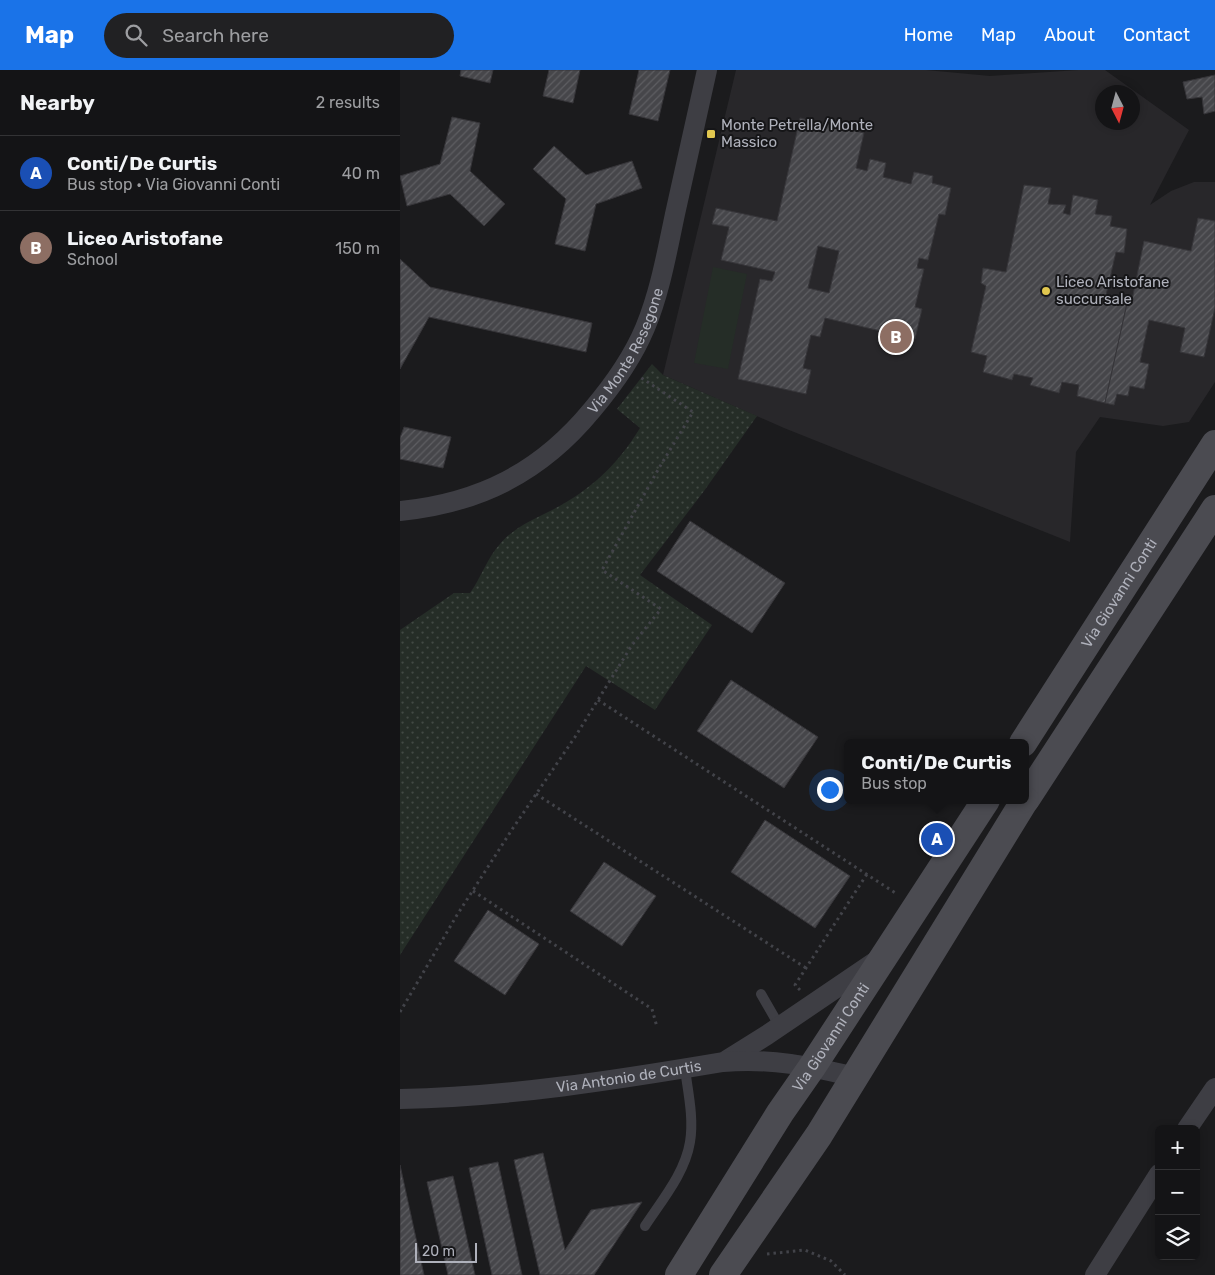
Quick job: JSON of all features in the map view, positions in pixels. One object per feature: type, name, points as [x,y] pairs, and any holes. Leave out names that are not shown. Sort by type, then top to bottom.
[{"type":"main road","name":"Via Giovanni Conti","points":[[1026,739],[1215,444]]},
{"type":"main road","points":[[1029,793],[1215,509]]},
{"type":"main road","name":"Via Giovanni Conti","points":[[679,1275],[780,1113],[983,804]]},
{"type":"main road","points":[[727,1270],[856,1077],[1022,804]]},
{"type":"street","name":"Via Monte Resegone","points":[[400,511],[444,504],[482,492],[510,480],[536,464],[578,426],[610,389],[625,368],[645,327],[656,296],[707,70]]},
{"type":"street","points":[[724,1062],[780,1027],[882,957]]},
{"type":"street","name":"Via Antonio de Curtis","points":[[400,1099],[460,1097],[534,1091],[724,1062],[750,1060],[812,1067],[856,1077]]},
{"type":"street","points":[[1190,1125],[1215,1088]]},
{"type":"street","points":[[1095,1275],[1155,1180]]},
{"type":"lane","points":[[761,994],[780,1027]]},
{"type":"lane","points":[[645,1226],[685,1161],[690,1142],[691,1125],[686,1069]]},
{"type":"path","points":[[400,1012],[473,891],[632,646],[661,610],[602,570],[659,468],[693,412],[625,368]]},
{"type":"path","points":[[598,700],[917,906]]},
{"type":"path","points":[[536,794],[806,968]]},
{"type":"path","points":[[814,1003],[795,985],[867,874]]},
{"type":"path","points":[[473,891],[652,1009],[656,1027]]},
{"type":"path","points":[[727,1270],[767,1254],[805,1250],[830,1261],[845,1275]]},
{"type":"shaded area","points":[[736,70],[926,70],[990,76],[1105,70],[1126,85],[1095,85],[1095,130],[1140,130],[1140,95],[1189,130],[1150,205],[1171,191],[1194,182],[1215,182],[1215,382],[1189,422],[1163,426],[1100,417],[1076,452],[1070,542],[784,428],[663,375]]},
{"type":"shaded area","points":[[713,267],[747,274],[728,369],[694,363]]},
{"type":"shaded area","points":[[652,364],[663,375],[757,416],[704,491],[640,575],[712,625],[655,710],[586,666],[400,955],[400,630],[454,593],[470,593],[491,555],[506,538],[525,524],[580,493],[613,464],[640,428],[617,409]]},
{"type":"building","points":[[461,70],[493,70],[490,83],[460,76]]},
{"type":"building","points":[[549,70],[580,70],[573,103],[543,96]]},
{"type":"building","points":[[639,70],[670,70],[658,121],[629,114]]},
{"type":"building","points":[[1215,75],[1215,111],[1204,114],[1202,97],[1187,99],[1183,82]]},
{"type":"building","points":[[452,117],[480,123],[470,171],[505,204],[484,226],[450,194],[407,206],[400,176],[440,164]]},
{"type":"building","points":[[800,118],[864,133],[856,168],[867,171],[870,159],[886,163],[883,177],[911,184],[914,172],[933,176],[932,183],[951,188],[945,215],[939,214],[928,260],[919,258],[917,268],[924,269],[915,307],[922,309],[915,339],[825,318],[820,337],[811,335],[803,368],[811,370],[806,394],[738,379],[760,279],[772,281],[775,272],[721,260],[729,227],[712,224],[716,208],[777,221]],"holes":[[[818,246],[839,251],[829,293],[808,288]]]},
{"type":"building","points":[[554,146],[586,175],[632,161],[642,188],[596,204],[585,251],[555,244],[566,199],[533,169]]},
{"type":"building","name":"Liceo Aristofane succursale","points":[[1024,185],[1051,188],[1048,204],[1066,205],[1063,213],[1070,215],[1073,195],[1098,200],[1095,214],[1112,216],[1110,226],[1127,229],[1124,253],[1116,252],[1106,295],[1128,299],[1105,403],[1077,396],[1079,385],[1062,382],[1059,393],[1030,385],[1033,378],[1014,374],[1012,380],[983,372],[987,356],[971,352],[986,286],[981,283],[983,268],[1006,272]]},
{"type":"building","name":"Liceo Aristofane succursale","points":[[1198,218],[1215,221],[1215,308],[1204,357],[1180,352],[1185,328],[1149,320],[1140,362],[1149,364],[1144,389],[1130,386],[1128,396],[1117,394],[1114,405],[1105,403],[1128,299],[1132,300],[1144,241],[1191,251]]},
{"type":"building","points":[[400,259],[430,287],[592,323],[586,352],[429,317],[400,369]]},
{"type":"building","points":[[404,427],[451,437],[443,468],[400,459],[400,438]]},
{"type":"building","points":[[690,521],[785,583],[752,633],[657,571]]},
{"type":"building","points":[[731,680],[818,737],[784,788],[697,731]]},
{"type":"building","points":[[765,820],[850,876],[815,928],[731,872]]},
{"type":"building","points":[[604,862],[656,896],[622,946],[570,911]]},
{"type":"building","points":[[488,910],[539,944],[505,995],[454,961]]},
{"type":"building","points":[[543,1153],[565,1250],[591,1210],[642,1202],[594,1275],[540,1275],[514,1160]]},
{"type":"building","points":[[498,1162],[522,1275],[492,1275],[469,1168]]},
{"type":"building","points":[[400,1165],[424,1275],[400,1275]]},
{"type":"building","points":[[453,1176],[475,1275],[448,1275],[427,1182]]},
{"type":"place","name":"Monte Petrella/Monte Massico","points":[[711,134]]},
{"type":"place","name":"Liceo Aristofane succursale","points":[[1046,291]]},
{"type":"place","name":"Liceo Aristofane","points":[[896,337]]},
{"type":"place","name":"Conti/De Curtis","points":[[937,839]]}]
